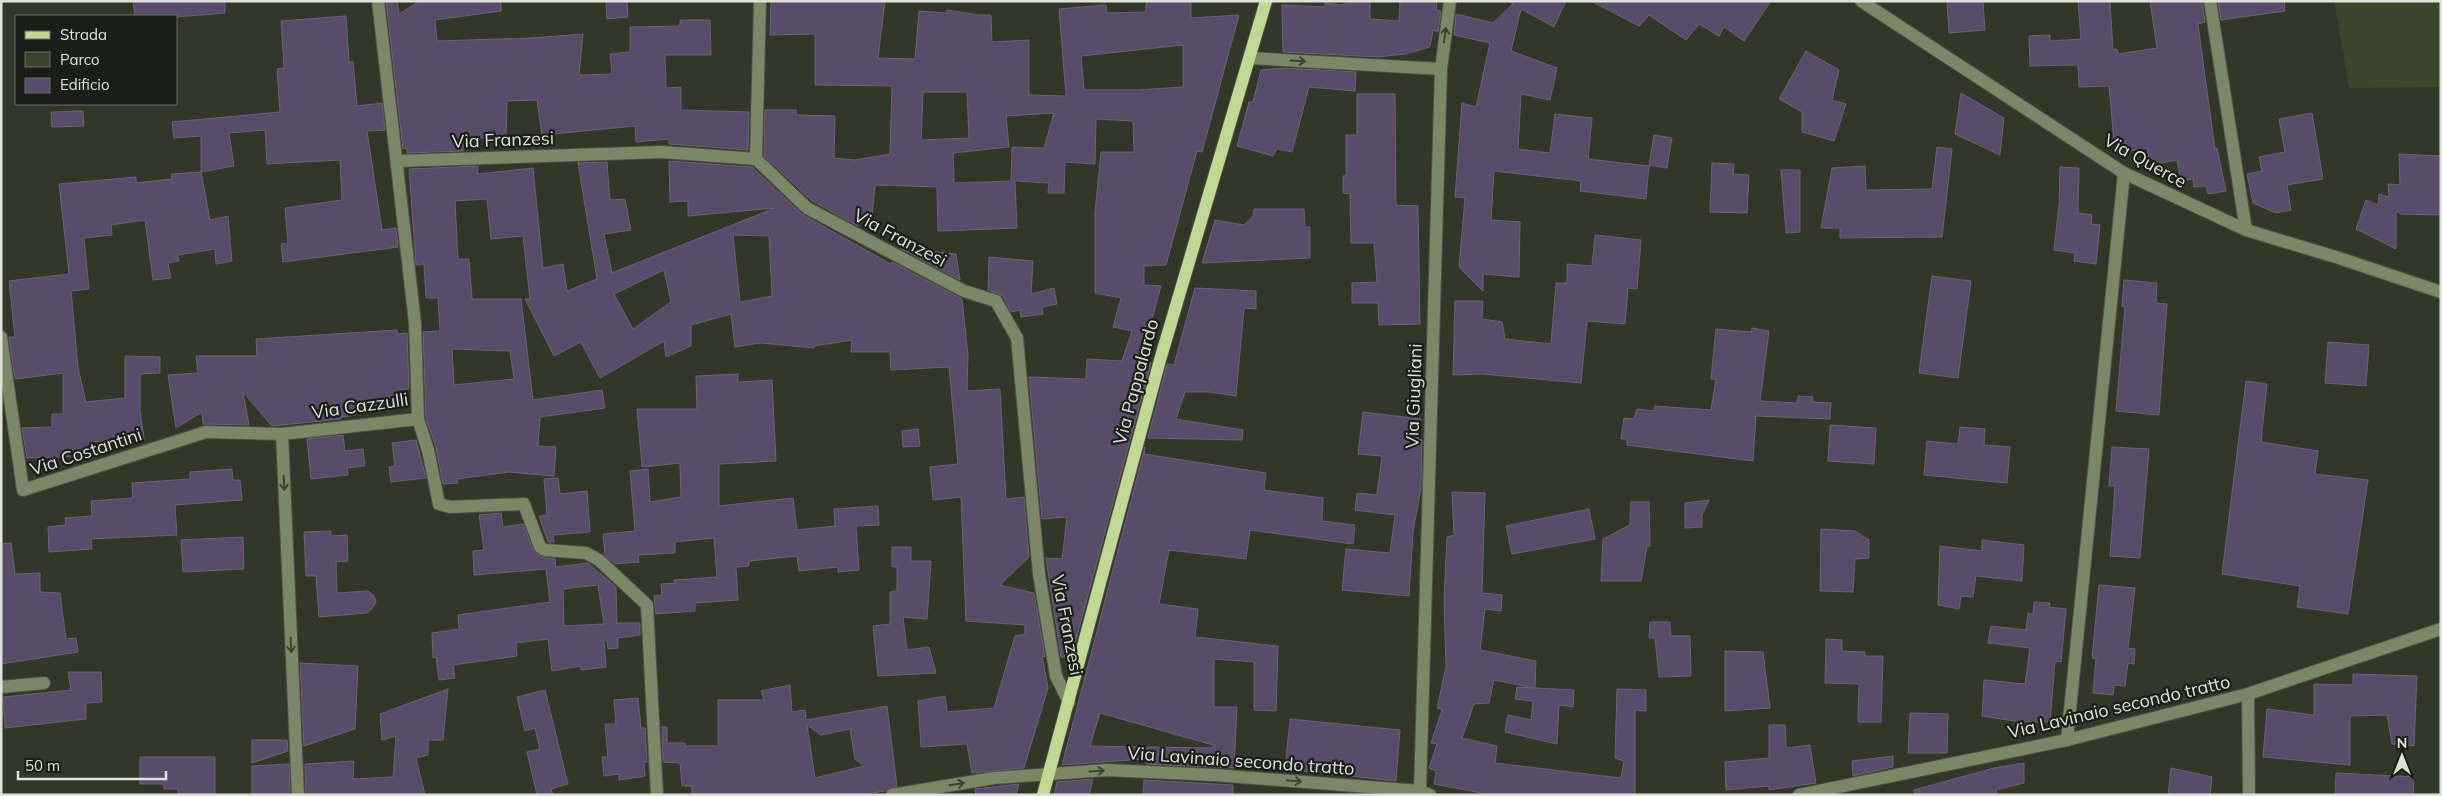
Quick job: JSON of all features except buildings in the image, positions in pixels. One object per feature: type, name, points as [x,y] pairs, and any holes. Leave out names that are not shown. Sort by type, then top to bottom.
[{"type":"main road","name":"Via Pappalardo","points":[[1043,795],[1160,360],[1266,1]]},
{"type":"street","name":"Via Cazzulli","points":[[282,434],[418,419],[415,323],[378,1]]},
{"type":"street","points":[[756,159],[760,1]]},
{"type":"street","name":"Via Giugliani","points":[[1425,793],[1441,69],[1450,1]]},
{"type":"street","name":"Via Querce","points":[[1862,1],[2124,173],[2246,230],[2441,292]]},
{"type":"street","points":[[2210,1],[2246,230]]},
{"type":"street","points":[[1250,58],[1441,69]]},
{"type":"street","name":"Via Franzesi","points":[[397,161],[662,152],[756,159],[806,208],[964,291],[996,301],[1017,338],[1039,574],[1056,676],[1068,702]]},
{"type":"street","points":[[2067,740],[2124,173]]},
{"type":"street","name":"Via Costantini","points":[[1,337],[23,490],[206,432],[282,434]]},
{"type":"street","points":[[418,419],[428,450],[439,504],[450,507],[524,504],[540,547],[545,550],[586,553],[592,556],[647,605],[657,795]]},
{"type":"street","points":[[282,434],[298,795]]},
{"type":"street","name":"Via Lavinaio secondo tratto","points":[[1799,795],[2067,740],[2248,694],[2441,629]]},
{"type":"street","points":[[1,687],[44,684]]},
{"type":"street","points":[[2248,694],[2248,795]]},
{"type":"street","name":"Via Lavinaio secondo tratto","points":[[892,795],[994,778],[1107,770],[1214,775],[1425,793]]},
{"type":"green space","points":[[2334,1],[2441,1],[2441,87],[2349,88]]}]
